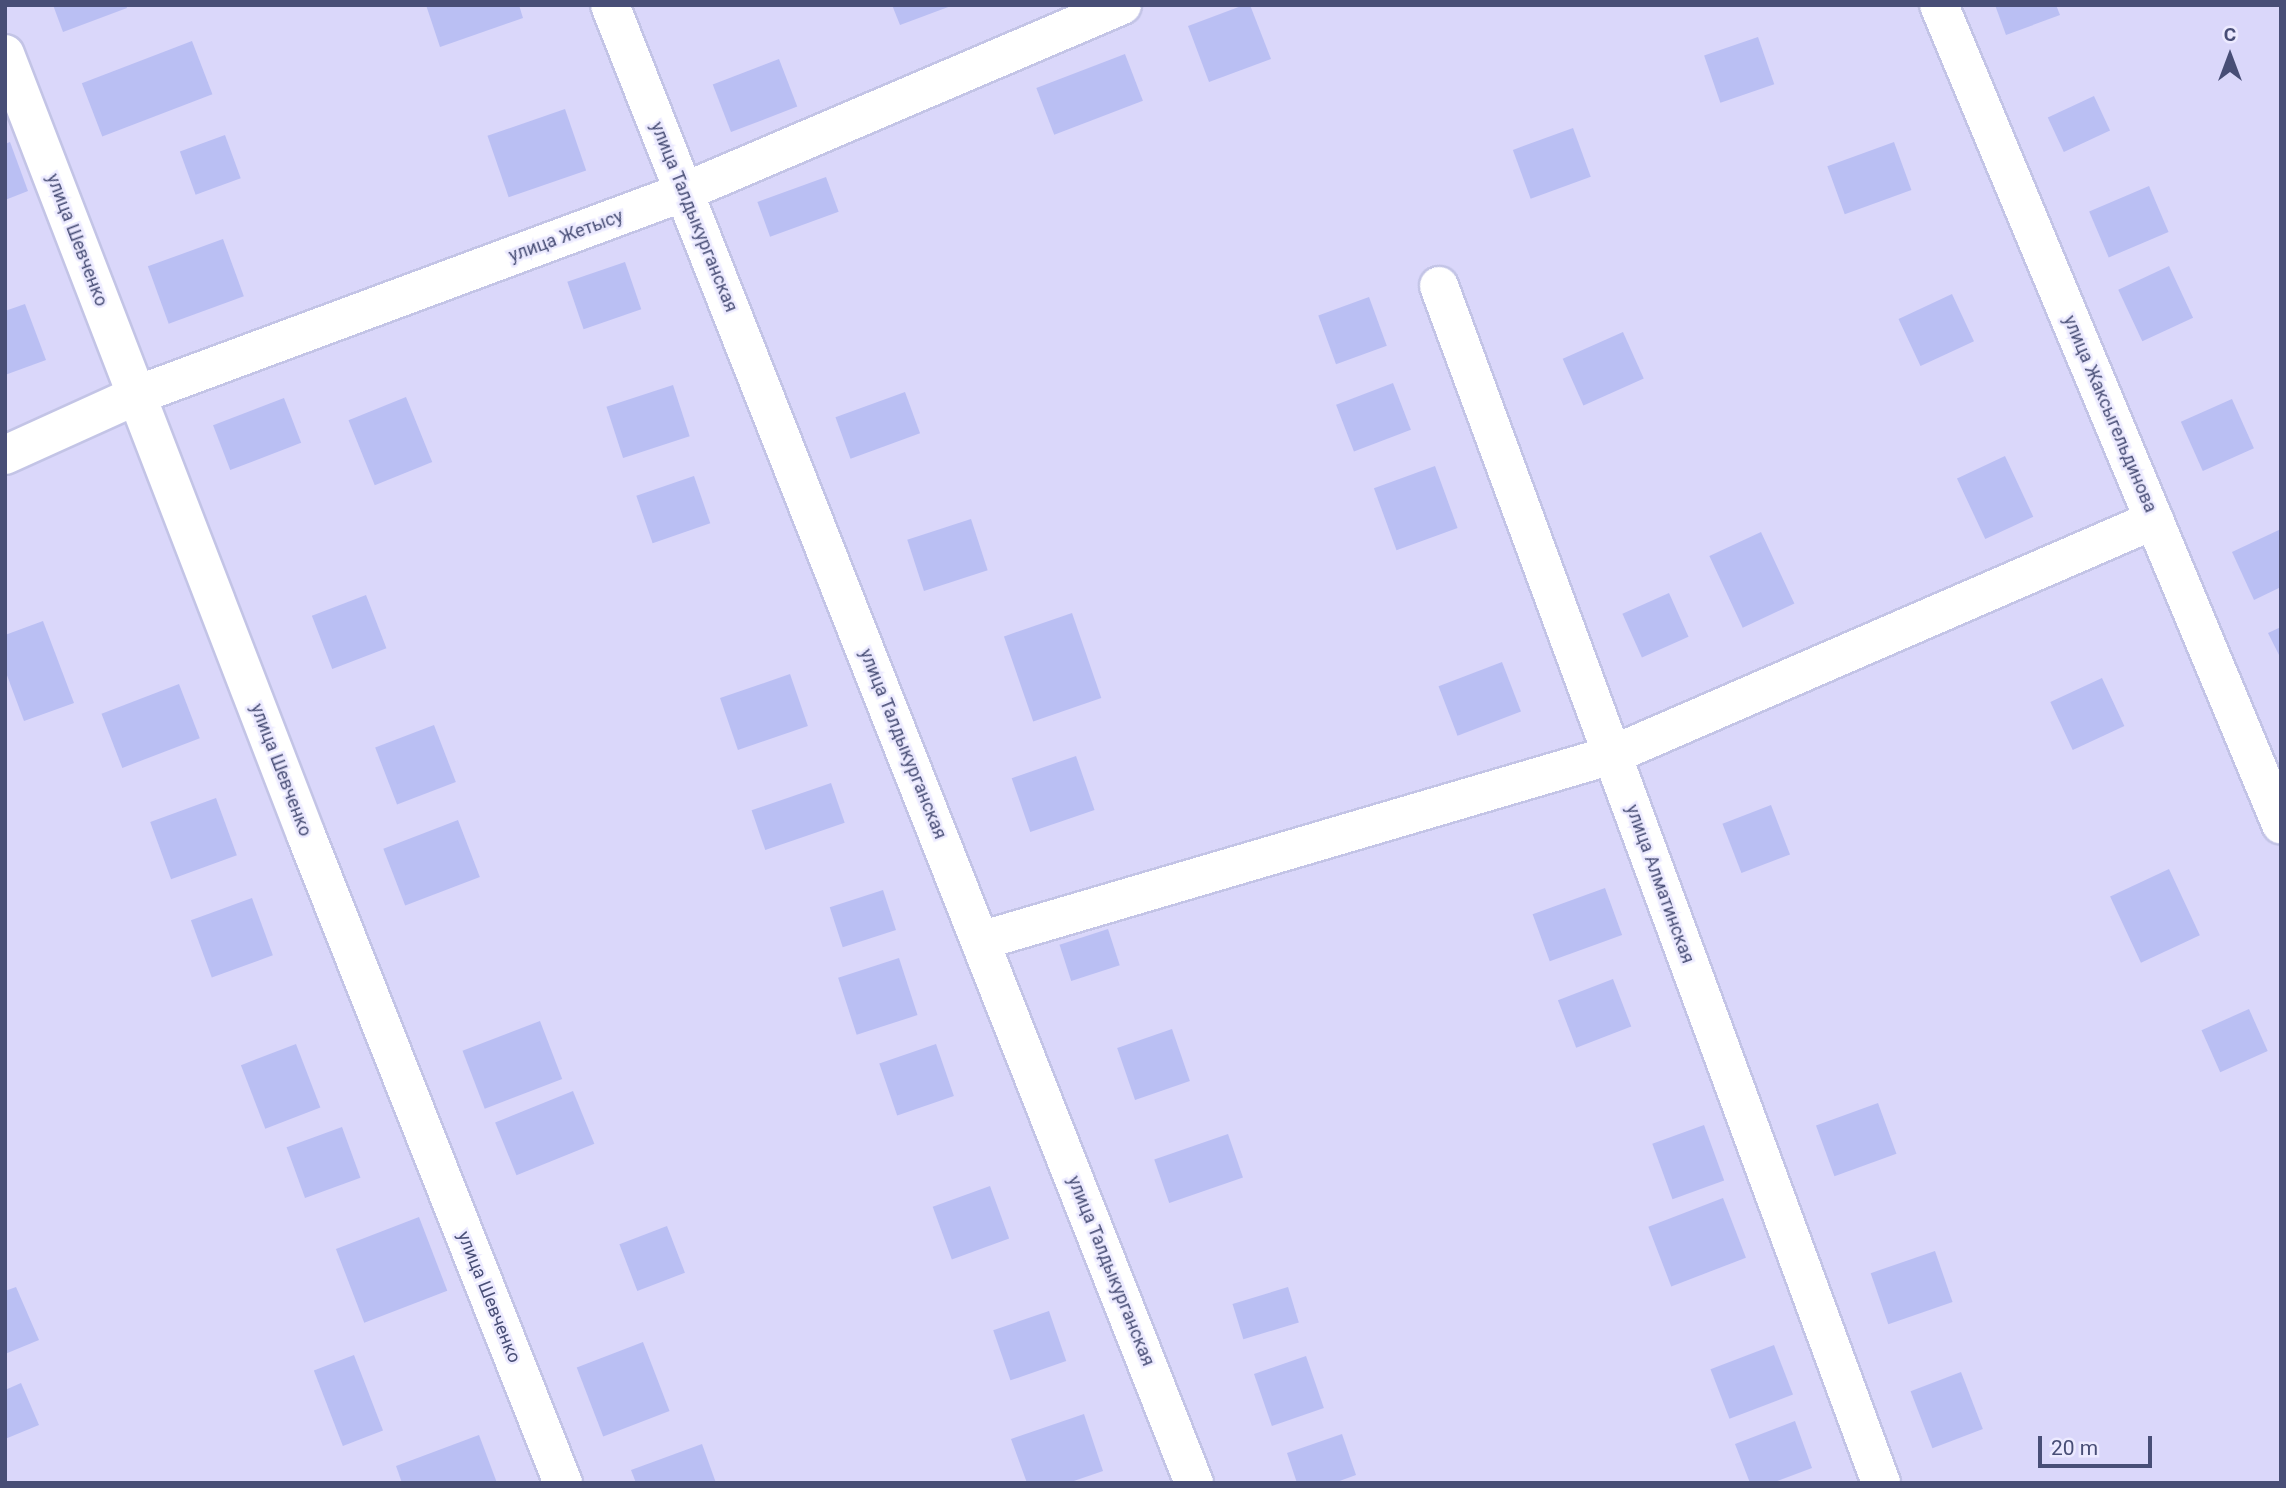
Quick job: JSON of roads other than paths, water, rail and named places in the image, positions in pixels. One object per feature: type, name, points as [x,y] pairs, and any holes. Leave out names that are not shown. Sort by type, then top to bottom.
[{"type":"street","name":"улица Талдыкурганская","points":[[610,5],[1195,1483]]},
{"type":"street","name":"улица Жетысу","points":[[5,455],[137,395],[684,192],[1122,5]]},
{"type":"street","name":"улица Жаксыгельдинова","points":[[1939,5],[2281,824]]},
{"type":"street","name":"улица Шевченко","points":[[5,54],[563,1483]]},
{"type":"street","name":"улица Алматинская","points":[[1439,286],[1881,1483]]},
{"type":"street","points":[[980,941],[1612,755],[2154,520]]}]
